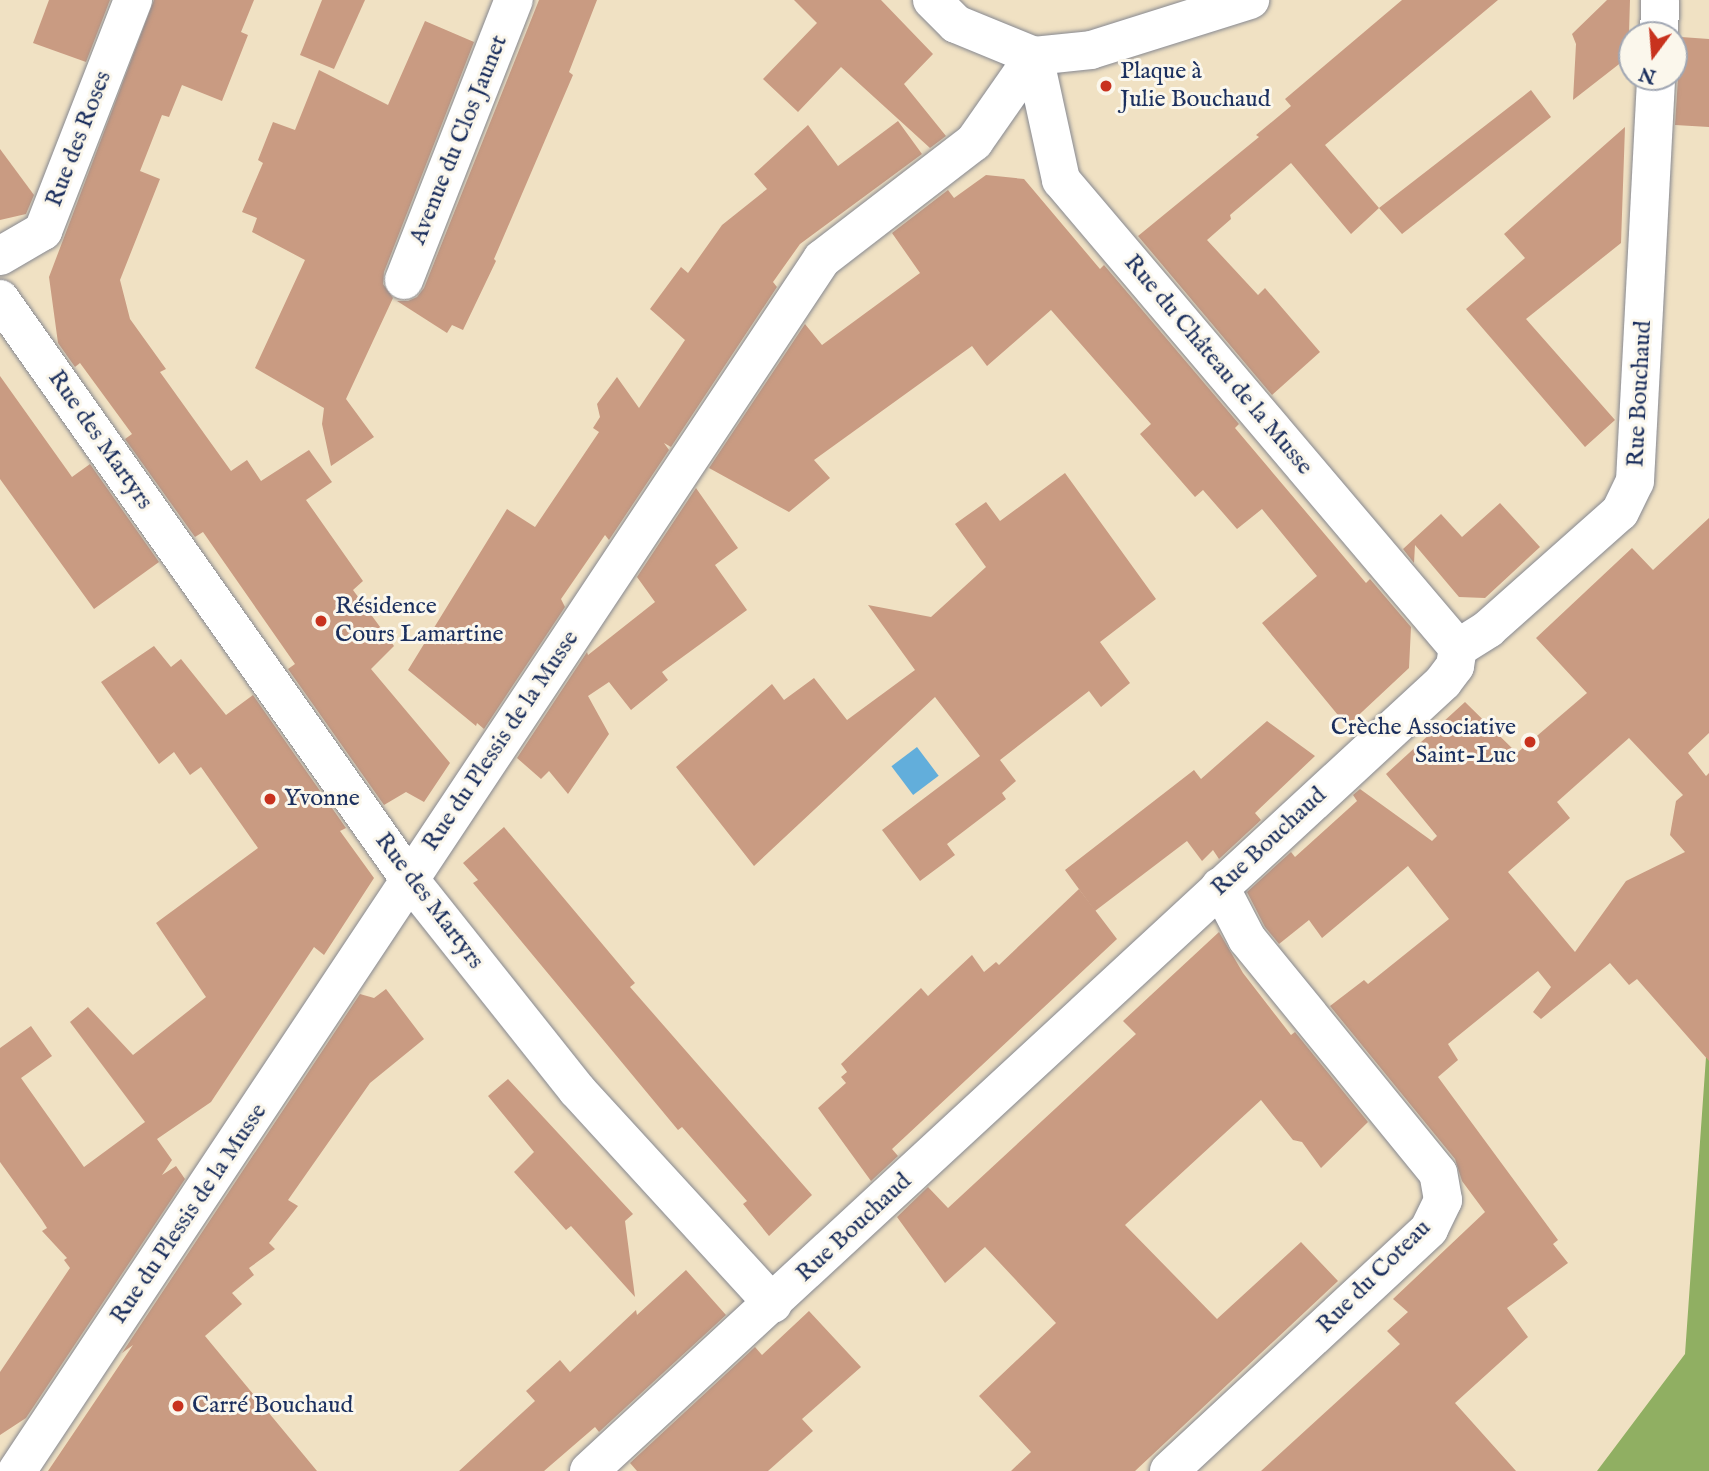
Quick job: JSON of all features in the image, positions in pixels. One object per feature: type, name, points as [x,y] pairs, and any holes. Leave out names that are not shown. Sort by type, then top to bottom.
[{"type":"street","name":"Rue des Roses","points":[[0,256],[43,231],[134,0]]},
{"type":"street","name":"Avenue du Clos Jaunet","points":[[404,280],[514,0]]},
{"type":"street","points":[[932,0],[956,24],[1034,56],[1091,50],[1250,0]]},
{"type":"street","points":[[1659,21],[1660,0]]},
{"type":"street","name":"Rue du Château de la Musse","points":[[1034,56],[1061,180],[1458,648]]},
{"type":"street","name":"Rue du Plessis de la Musse","points":[[17,1471],[822,259],[974,142],[1034,56]]},
{"type":"street","name":"Rue Bouchaud","points":[[589,1471],[773,1304],[1443,682],[1455,666],[1458,648],[1488,629],[1620,512],[1636,481],[1655,91]]},
{"type":"street","name":"Rue des Martyrs","points":[[0,299],[410,880],[577,1090],[773,1304]]},
{"type":"street","name":"Rue du Coteau","points":[[1169,1471],[1429,1228],[1443,1200],[1438,1173],[1247,939],[1220,887]]},
{"type":"green space","points":[[1709,1054],[1709,1471],[1597,1471],[1685,1354],[1706,1057]]},
{"type":"water","points":[[917,747],[939,776],[913,795],[891,766]]},
{"type":"building","points":[[49,0],[110,0],[86,62],[33,43]]},
{"type":"building","points":[[154,0],[254,0],[241,32],[248,35],[222,101],[182,85],[169,117],[162,115],[140,171],[160,179],[120,280],[130,319],[166,369],[160,372],[231,471],[247,460],[261,481],[309,450],[332,482],[306,500],[363,581],[353,590],[394,646],[371,669],[450,763],[424,802],[406,792],[384,805],[288,669],[295,664],[203,532],[195,537],[125,439],[132,434],[80,363],[75,367],[58,343],[49,277]]},
{"type":"building","points":[[322,0],[365,0],[334,69],[300,55]]},
{"type":"building","points":[[539,0],[597,0],[569,72],[573,75],[494,259],[496,261],[463,330],[452,325],[447,333],[397,301],[408,301],[417,297],[424,288]]},
{"type":"building","points":[[794,0],[881,0],[933,54],[904,84],[946,136],[930,148],[841,67],[798,112],[763,79],[817,23]]},
{"type":"building","points":[[1402,0],[1498,0],[1325,145],[1379,208],[1351,234],[1291,163],[1230,215],[1231,219],[1207,240],[1258,295],[1265,288],[1320,352],[1272,395],[1138,236],[1259,137],[1256,135],[1291,106],[1285,99]]},
{"type":"building","points":[[1607,0],[1630,0],[1629,21],[1618,21],[1618,65],[1573,100],[1576,44],[1572,34]]},
{"type":"building","points":[[425,21],[474,42],[384,272],[383,284],[393,298],[346,399],[374,437],[331,466],[322,424],[324,408],[255,368],[305,260],[252,232],[257,218],[242,212],[263,163],[258,160],[273,122],[295,130],[319,70],[388,105]]},
{"type":"building","points":[[1688,38],[1709,39],[1709,127],[1675,125],[1677,91],[1688,91]]},
{"type":"building","points":[[1531,90],[1551,117],[1402,234],[1379,208]]},
{"type":"building","points":[[898,121],[922,154],[800,244],[773,282],[777,287],[671,447],[664,443],[669,450],[609,540],[605,535],[561,599],[565,607],[484,729],[477,723],[476,726],[408,670],[507,509],[535,527],[599,432],[593,428],[600,417],[597,404],[617,377],[639,408],[685,340],[650,309],[681,267],[688,273],[722,225],[767,189],[754,174],[808,125],[838,166]]},
{"type":"building","points":[[1625,127],[1621,243],[1526,319],[1615,420],[1585,447],[1466,309],[1525,258],[1504,234]]},
{"type":"building","points":[[0,149],[34,195],[26,214],[0,220]]},
{"type":"building","points":[[986,175],[1024,179],[1100,269],[1104,265],[1239,424],[1235,428],[1366,583],[1370,579],[1411,627],[1409,668],[1347,726],[1262,623],[1317,576],[1262,509],[1237,529],[1203,490],[1195,497],[1140,434],[1151,424],[1051,310],[987,366],[972,346],[814,460],[830,478],[789,512],[709,468],[805,324],[822,345],[920,273],[892,233],[948,190],[954,198]]},
{"type":"building","points":[[0,376],[72,477],[90,464],[159,562],[94,609],[0,479]]},
{"type":"building","points":[[1065,473],[1156,599],[1100,642],[1130,683],[1101,707],[1089,691],[1000,760],[1016,781],[1002,793],[1006,799],[947,844],[955,855],[920,881],[882,830],[980,756],[935,697],[754,866],[676,767],[772,684],[784,700],[814,678],[847,720],[915,670],[868,605],[931,617],[986,567],[955,524],[986,502],[1000,521]]},
{"type":"building","points":[[696,488],[738,548],[715,565],[747,610],[662,672],[668,680],[631,710],[609,682],[588,696],[609,734],[568,794],[549,771],[541,779],[517,758],[587,652],[588,655],[655,602],[637,577]]},
{"type":"building","points":[[1500,503],[1540,547],[1485,598],[1459,597],[1415,545],[1414,563],[1403,549],[1441,514],[1462,537]]},
{"type":"building","points":[[1709,518],[1709,733],[1688,753],[1706,776],[1709,773],[1709,1061],[1637,979],[1629,985],[1610,963],[1541,1019],[1533,1012],[1551,987],[1538,971],[1448,1044],[1458,1060],[1438,1077],[1558,1240],[1553,1244],[1568,1263],[1507,1308],[1528,1337],[1455,1403],[1516,1471],[1261,1471],[1400,1344],[1387,1331],[1408,1312],[1393,1299],[1485,1212],[1462,1181],[1455,1159],[1330,1006],[1364,980],[1368,984],[1449,919],[1408,866],[1322,938],[1309,920],[1279,944],[1265,927],[1247,892],[1291,852],[1295,857],[1357,801],[1353,795],[1360,789],[1432,841],[1437,836],[1386,774],[1465,702],[1517,753],[1587,693],[1536,638],[1632,548],[1653,570]],"holes":[[[1629,738],[1683,795],[1676,801],[1670,835],[1685,852],[1626,881],[1575,952],[1508,872],[1570,818],[1557,802]]]},
{"type":"building","points":[[154,646],[171,667],[181,659],[226,715],[253,695],[346,828],[340,831],[374,878],[324,955],[314,947],[211,1102],[157,1139],[172,1160],[162,1175],[176,1166],[185,1179],[26,1418],[0,1435],[0,1372],[70,1268],[64,1260],[67,1258],[42,1231],[47,1228],[42,1220],[0,1162],[0,1048],[31,1026],[52,1056],[21,1078],[84,1167],[145,1122],[70,1022],[88,1007],[133,1055],[206,997],[156,923],[258,848],[201,767],[190,775],[174,752],[159,764],[101,682]]},
{"type":"building","points":[[1267,721],[1315,756],[1255,813],[1261,820],[1219,859],[1213,850],[1202,861],[1187,841],[1095,911],[1065,870],[1194,770],[1201,779]]},
{"type":"building","points":[[504,827],[635,983],[630,987],[812,1195],[769,1236],[743,1204],[747,1201],[682,1127],[678,1130],[473,883],[478,880],[463,863]]},
{"type":"building","points":[[1079,889],[1117,939],[892,1149],[898,1156],[871,1181],[818,1108],[846,1083],[841,1077],[847,1072],[841,1064],[921,988],[928,996],[972,955],[984,972],[996,962],[999,965]]},
{"type":"building","points":[[1219,932],[1243,973],[1291,1035],[1295,1032],[1368,1122],[1321,1168],[1302,1142],[1293,1140],[1261,1100],[1125,1225],[1217,1319],[1301,1242],[1338,1281],[1135,1471],[1011,1471],[1031,1452],[979,1396],[1056,1323],[985,1247],[945,1283],[897,1217],[928,1187],[948,1208],[1136,1034],[1123,1021]]},
{"type":"building","points":[[386,989],[424,1039],[370,1083],[288,1200],[298,1206],[269,1243],[275,1249],[249,1268],[254,1275],[232,1293],[242,1304],[205,1336],[317,1471],[48,1471],[133,1345],[122,1353],[360,994],[374,998]]},
{"type":"building","points":[[508,1079],[633,1214],[625,1221],[635,1297],[571,1226],[566,1230],[514,1172],[534,1152],[488,1096]]},
{"type":"building","points":[[686,1270],[726,1315],[599,1432],[595,1427],[544,1471],[459,1471],[535,1401],[526,1391],[560,1360],[570,1372],[636,1310],[637,1315]]},
{"type":"building","points":[[809,1311],[861,1367],[802,1419],[813,1431],[768,1471],[637,1471],[630,1463],[755,1347],[762,1355]]},
{"type":"place","name":"Plaque à Julie Bouchaud","points":[[1106,86]]},
{"type":"place","name":"Résidence Cours Lamartine","points":[[321,621]]},
{"type":"place","name":"Crèche Associative Saint-Luc","points":[[1530,742]]},
{"type":"place","name":"Yvonne","points":[[270,799]]},
{"type":"place","name":"Carré Bouchaud","points":[[178,1406]]}]
